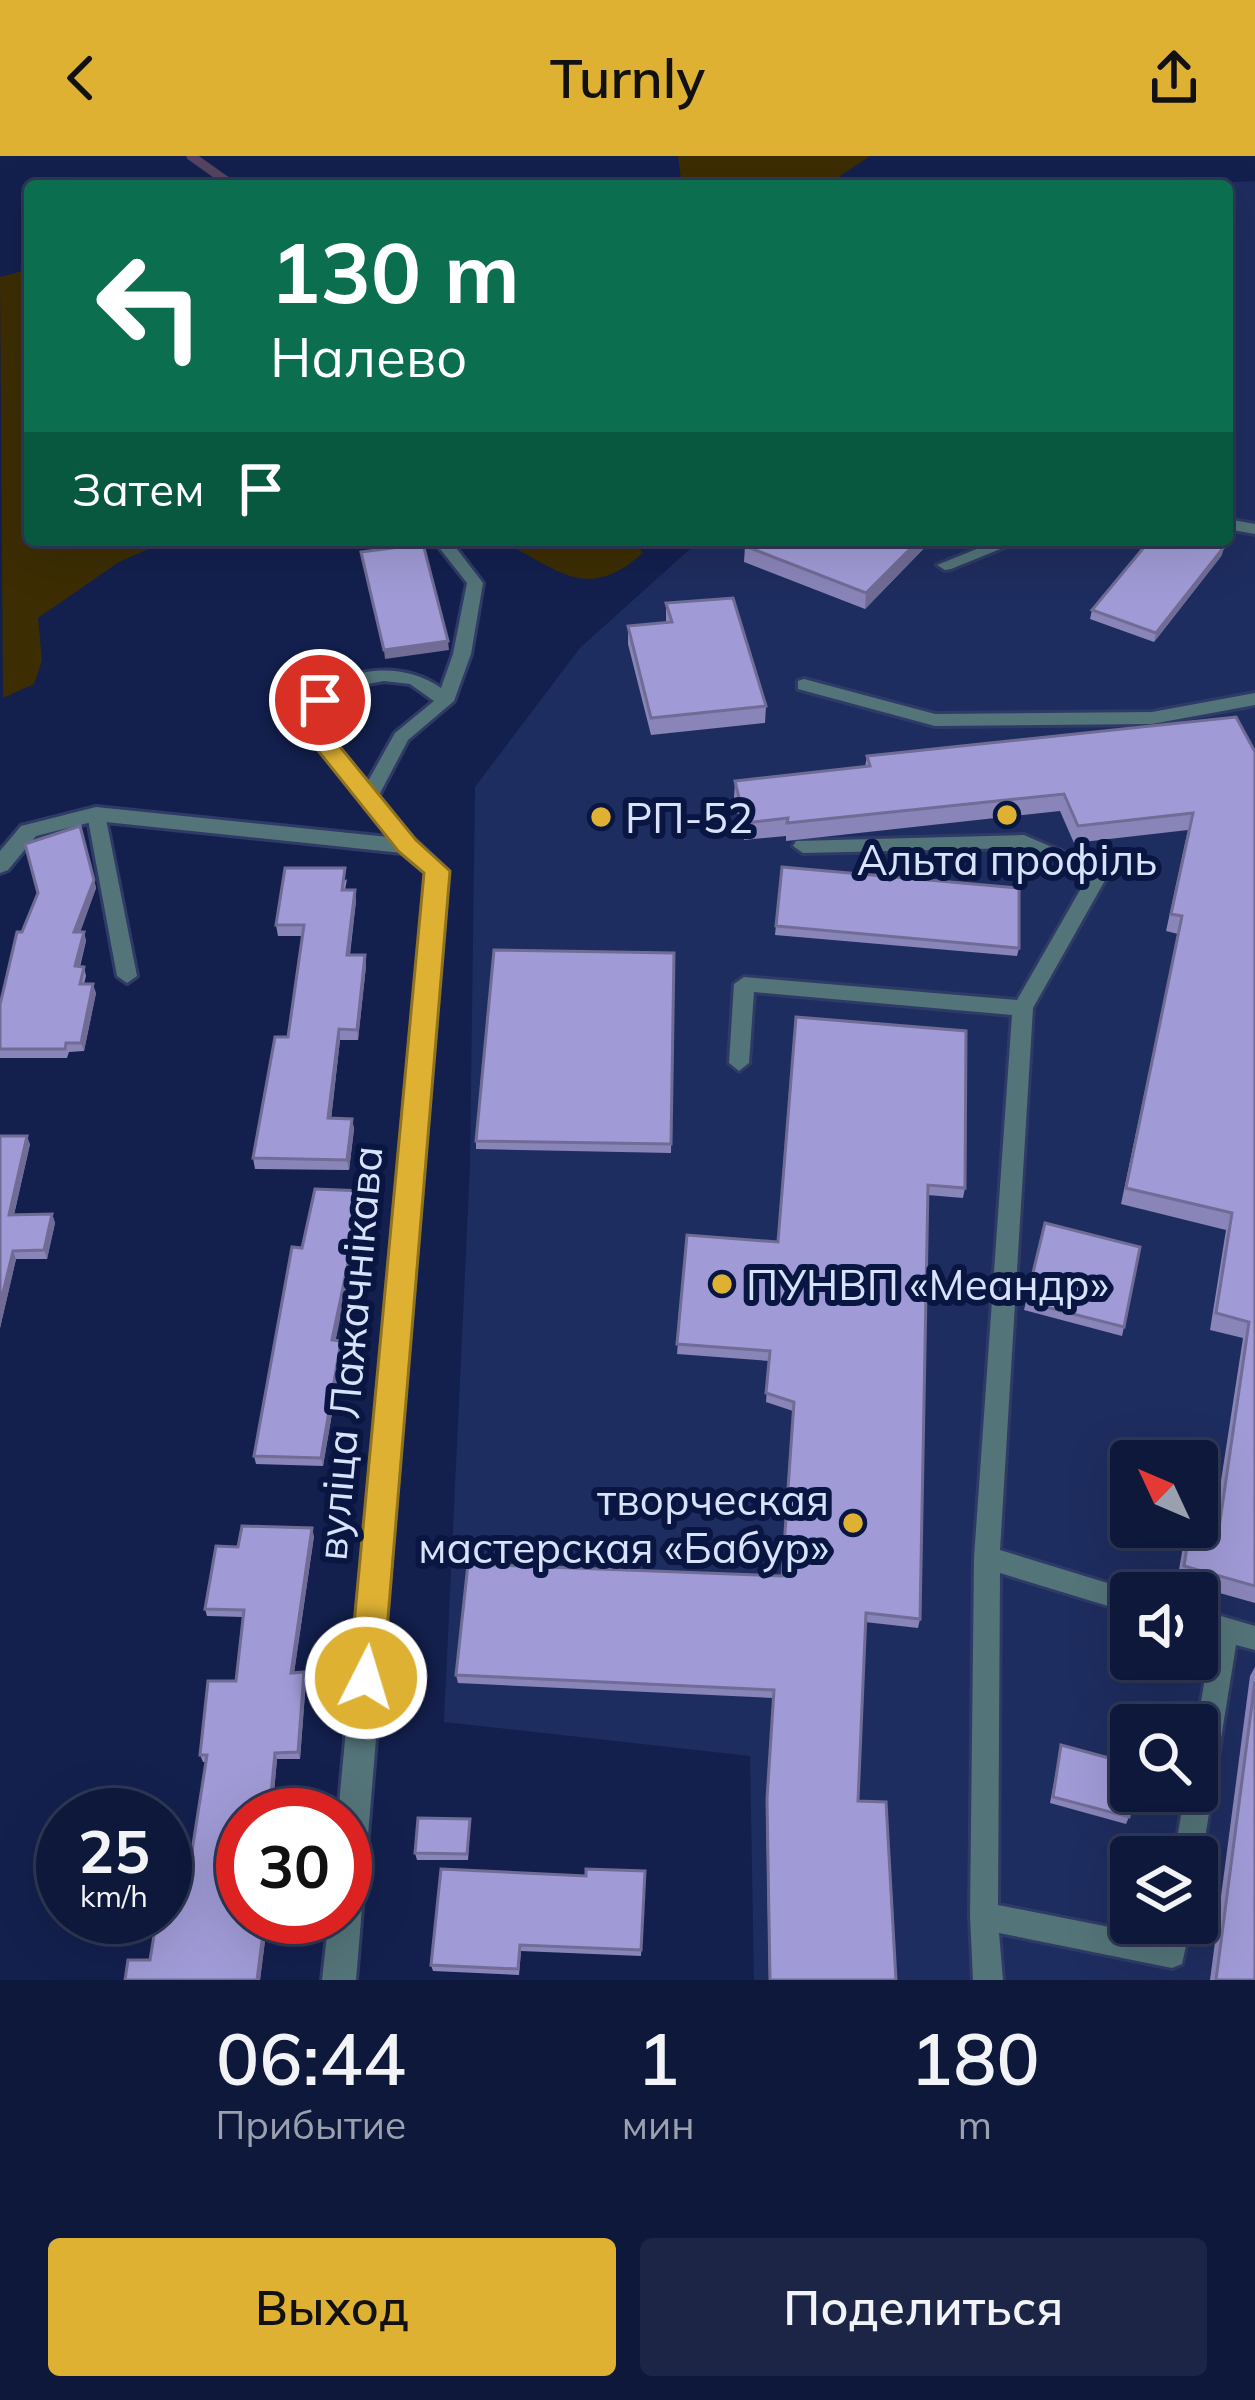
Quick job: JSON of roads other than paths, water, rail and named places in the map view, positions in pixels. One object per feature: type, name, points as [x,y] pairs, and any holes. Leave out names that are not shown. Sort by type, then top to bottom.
[{"type":"street","points":[[0,865],[29,831],[96,814],[408,846]]},
{"type":"street","name":"вуліца Лажачнікава","points":[[356,1788],[437,871],[408,846]]},
{"type":"street","name":"вуліца Лажачнікава","points":[[339,1980],[342,1944]]},
{"type":"lane","points":[[368,799],[401,736],[445,701],[462,654],[475,583],[446,546]]},
{"type":"lane","points":[[945,565],[997,546]]},
{"type":"lane","points":[[408,846],[316,733],[320,700],[346,681],[392,674],[426,681],[445,701]]},
{"type":"lane","points":[[804,685],[935,720],[1152,718],[1255,699]]},
{"type":"lane","points":[[96,814],[127,976]]},
{"type":"lane","points":[[803,846],[1024,841],[1098,875],[1023,1009],[987,1558],[984,1916],[988,1980]]},
{"type":"lane","points":[[739,1063],[744,984],[1023,1009]]},
{"type":"lane","points":[[987,1558],[1110,1595]]},
{"type":"lane","points":[[1218,1627],[1255,1638]]},
{"type":"lane","points":[[1192,1836],[1226,1629]]},
{"type":"lane","points":[[984,1916],[1110,1941]]},
{"type":"lane","points":[[1123,1944],[1172,1954],[1174,1944]]},
{"type":"waterway","points":[[191,156],[225,180]]},
{"type":"place","name":"Альта профіль","points":[[1007,815]]},
{"type":"place","name":"РП-52","points":[[601,817]]},
{"type":"place","name":"ПУНВП «Меандр»","points":[[722,1284]]},
{"type":"place","name":"творческая мастерская «Бабур»","points":[[853,1523]]}]
